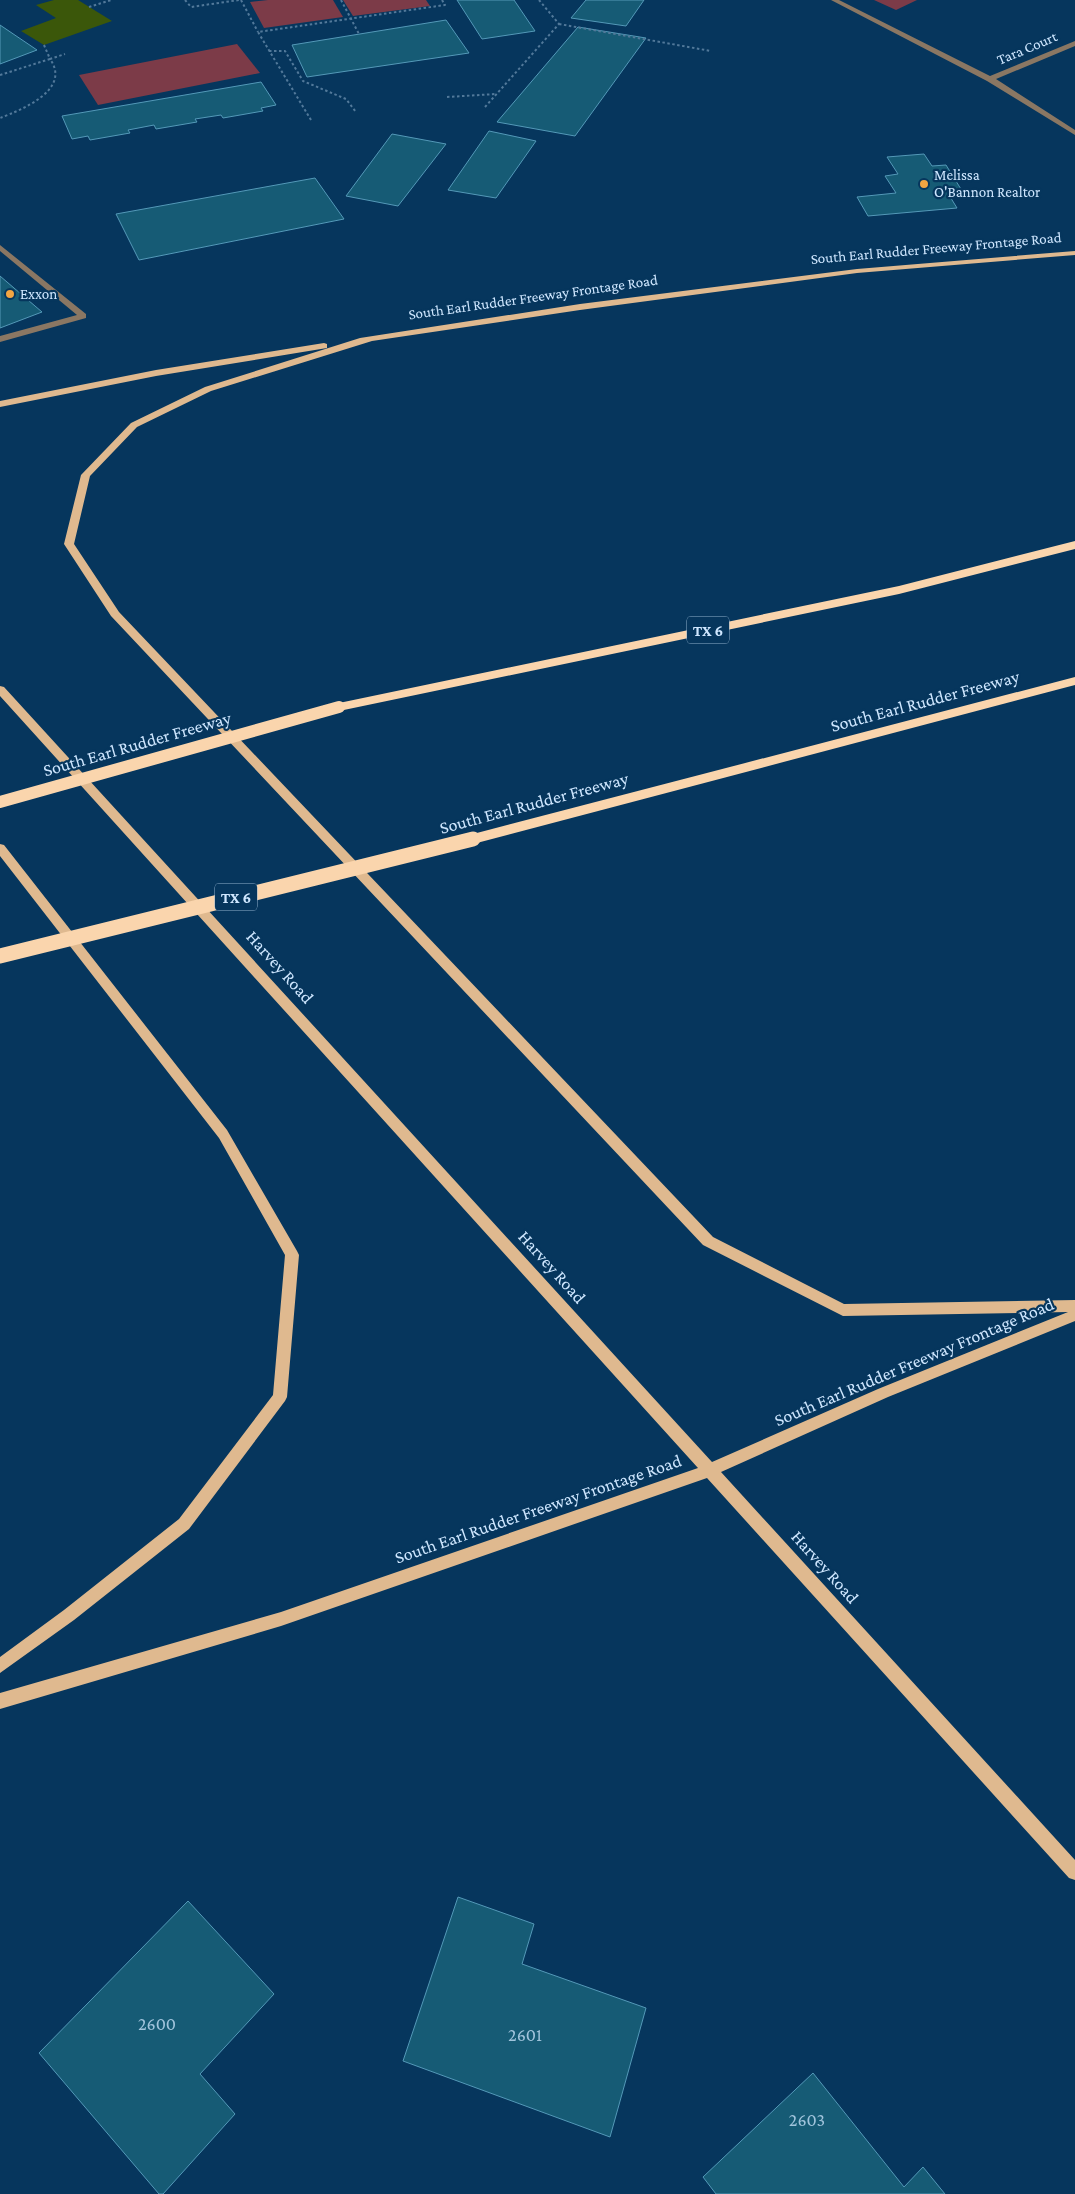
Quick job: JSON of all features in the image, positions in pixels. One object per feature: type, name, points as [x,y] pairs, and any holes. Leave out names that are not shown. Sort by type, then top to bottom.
[{"type":"highway","name":"South Earl Rudder Freeway","points":[[0,802],[339,707],[899,590],[1075,545]]},
{"type":"highway","name":"South Earl Rudder Freeway","points":[[0,956],[472,839],[1075,681]]},
{"type":"main road","name":"South Earl Rudder Freeway Frontage Road","points":[[0,404],[156,373],[580,307],[858,271],[1075,253]]},
{"type":"main road","points":[[370,339],[208,388],[134,425],[86,475],[69,544],[115,614],[708,1241],[843,1310],[1075,1306]]},
{"type":"main road","name":"Harvey Road","points":[[0,689],[1075,1872]]},
{"type":"main road","points":[[0,848],[223,1134],[292,1255],[280,1397],[184,1524],[69,1615],[0,1666]]},
{"type":"main road","name":"South Earl Rudder Freeway Frontage Road","points":[[0,1701],[281,1619],[710,1470],[883,1393],[1075,1315]]},
{"type":"street","points":[[834,0],[990,78],[1075,133]]},
{"type":"street","name":"Tara Court","points":[[990,78],[1075,43]]},
{"type":"street","points":[[0,247],[83,316],[0,339]]},
{"type":"path","points":[[89,7],[111,0]]},
{"type":"path","points":[[185,0],[190,6],[240,0],[311,120]]},
{"type":"path","points":[[341,0],[359,34]]},
{"type":"path","points":[[258,32],[445,5],[442,0]]},
{"type":"path","points":[[539,0],[559,24],[711,51]]},
{"type":"path","points":[[485,107],[559,24]]},
{"type":"path","points":[[0,118],[26,108],[39,100],[48,90],[53,80],[55,68],[44,45]]},
{"type":"path","points":[[269,51],[285,51],[303,81],[346,98],[356,112]]},
{"type":"path","points":[[0,75],[65,54]]},
{"type":"path","points":[[447,97],[496,94]]},
{"type":"shaded area","points":[[54,0],[78,0],[112,21],[44,45],[21,31],[56,18],[36,5]]},
{"type":"shaded area","points":[[268,0],[333,0],[343,17],[264,28],[250,2]]},
{"type":"shaded area","points":[[343,0],[426,0],[430,6],[353,16]]},
{"type":"shaded area","points":[[874,0],[917,0],[896,10]]},
{"type":"shaded area","points":[[237,44],[260,73],[98,105],[79,75]]},
{"type":"building","points":[[457,0],[514,0],[535,31],[482,39]]},
{"type":"building","points":[[586,0],[644,0],[626,26],[571,18]]},
{"type":"building","points":[[446,20],[469,53],[307,77],[292,45]]},
{"type":"building","points":[[0,25],[37,50],[0,64]]},
{"type":"building","points":[[578,27],[646,38],[575,136],[497,122]]},
{"type":"building","points":[[261,82],[276,105],[261,108],[263,111],[223,118],[221,115],[195,119],[197,122],[156,129],[154,125],[128,130],[130,133],[90,140],[88,136],[72,139],[62,116]]},
{"type":"building","points":[[489,131],[536,141],[496,198],[448,190]]},
{"type":"building","points":[[392,134],[446,144],[398,206],[346,196]]},
{"type":"building","name":"Melissa O'Bannon Realtor","points":[[924,154],[932,166],[946,165],[964,194],[949,195],[957,208],[868,216],[857,197],[896,193],[885,176],[898,174],[887,157]]},
{"type":"building","points":[[315,178],[344,219],[139,260],[116,214]]},
{"type":"building","name":"Exxon","points":[[0,276],[42,312],[0,328]]},
{"type":"building","points":[[458,1897],[534,1924],[522,1964],[646,2008],[610,2137],[403,2061]]},
{"type":"building","points":[[188,1901],[274,1994],[200,2074],[235,2114],[163,2194],[159,2194],[39,2053]]},
{"type":"building","points":[[813,2073],[904,2187],[923,2167],[945,2194],[716,2194],[703,2177]]},
{"type":"place","name":"Melissa O'Bannon Realtor","points":[[924,184]]},
{"type":"place","name":"Exxon","points":[[10,294]]}]
